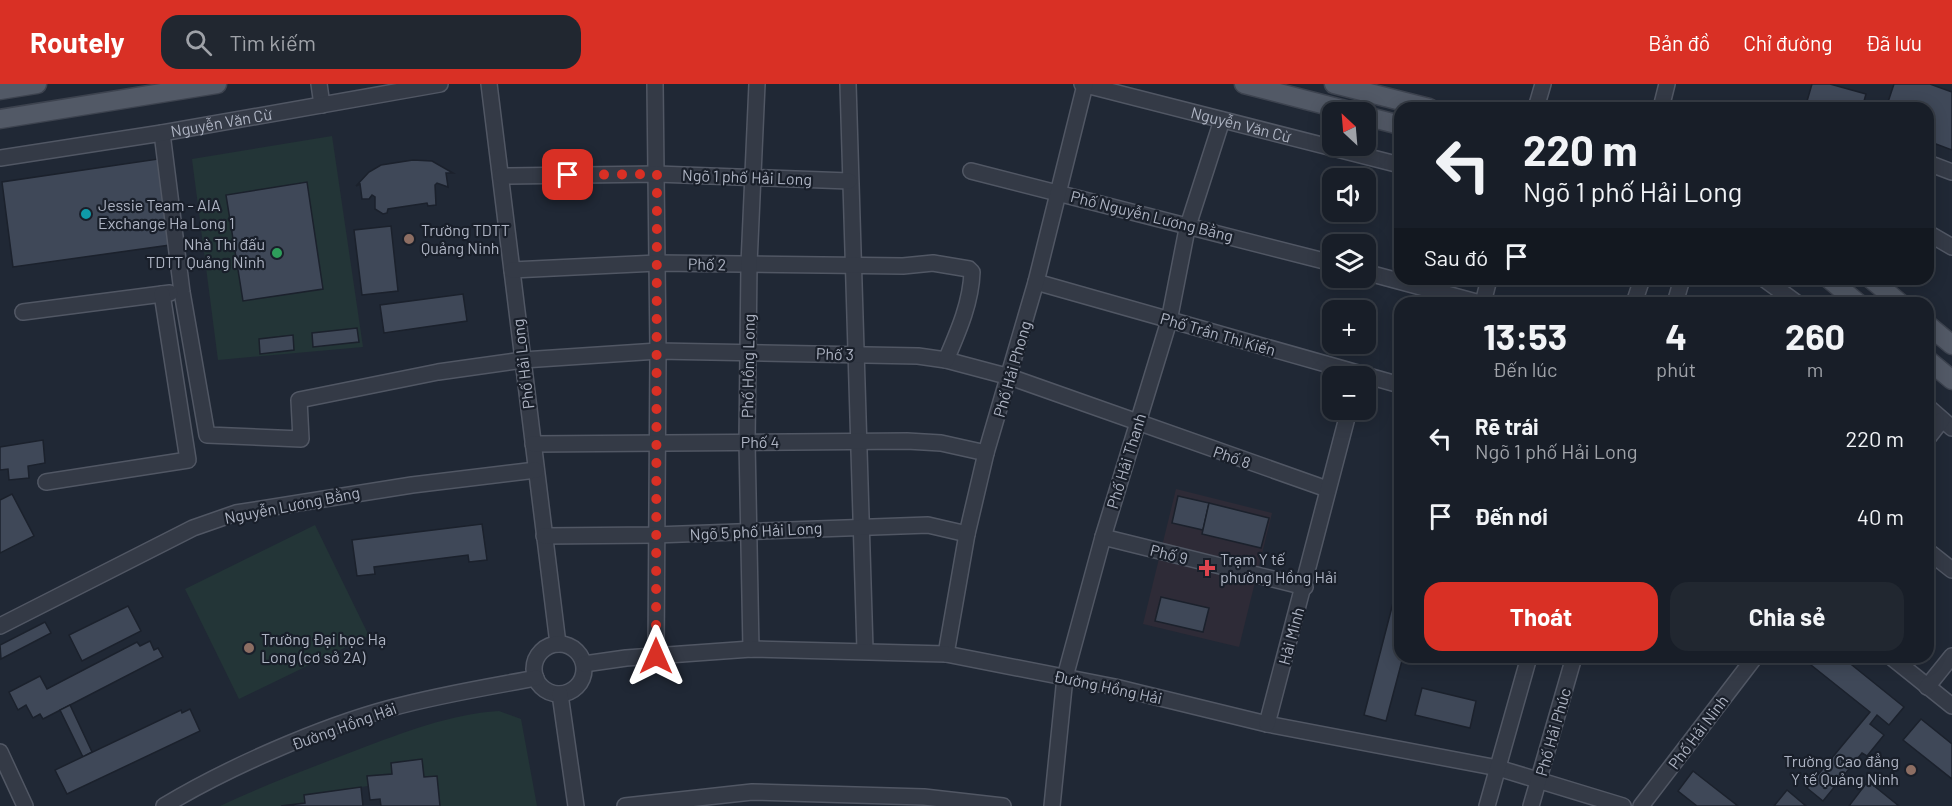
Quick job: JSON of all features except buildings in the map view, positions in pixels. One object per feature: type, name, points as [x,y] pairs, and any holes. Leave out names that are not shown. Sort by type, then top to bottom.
[{"type":"main road","points":[[0,90],[37,84]]},
{"type":"main road","points":[[0,119],[217,84]]},
{"type":"main road","points":[[1244,84],[1322,104]]},
{"type":"main road","points":[[1334,84],[1405,102]]},
{"type":"main road","points":[[1376,119],[1394,123]]},
{"type":"main road","points":[[1836,285],[1851,297]]},
{"type":"main road","points":[[1878,285],[1893,297]]},
{"type":"main road","points":[[1934,330],[1952,345]]},
{"type":"main road","points":[[1934,365],[1952,380]]},
{"type":"street","points":[[319,84],[322,105]]},
{"type":"street","name":"Nguyễn Văn Cừ","points":[[0,158],[162,133],[440,84]]},
{"type":"street","name":"Phố Hải Long","points":[[489,84],[558,644]]},
{"type":"street","points":[[655,84],[658,351],[656,656]]},
{"type":"street","name":"Phố Hồng Long","points":[[751,649],[747,442],[748,264],[757,84]]},
{"type":"street","points":[[848,84],[849,181],[865,650]]},
{"type":"street","name":"Nguyễn Văn Cừ","points":[[1083,84],[1394,163]]},
{"type":"street","name":"Phố Hải Phong","points":[[946,654],[967,534],[986,453],[1036,282],[1083,84]]},
{"type":"street","points":[[1538,102],[1543,84]]},
{"type":"street","points":[[1662,102],[1667,84]]},
{"type":"street","name":"Phố Hải Thanh","points":[[1052,806],[1065,677],[1103,537],[1168,321],[1188,224],[1222,120]]},
{"type":"street","points":[[23,312],[182,292],[162,133]]},
{"type":"street","points":[[1934,165],[1952,172]]},
{"type":"street","name":"Phố Nguyễn Lương Bằng","points":[[971,171],[1188,224],[1322,260]]},
{"type":"street","name":"Ngõ 1 phố Hải Long","points":[[501,176],[657,174],[849,181]]},
{"type":"street","points":[[1934,236],[1952,247]]},
{"type":"street","name":"Phố 2","points":[[512,270],[657,263],[903,267],[933,263],[969,269],[972,272],[962,324],[946,360]]},
{"type":"street","points":[[1376,275],[1394,280]]},
{"type":"street","name":"Phố Trần Thì Kiến","points":[[1036,282],[1327,366]]},
{"type":"street","points":[[1414,285],[1459,297]]},
{"type":"street","points":[[1772,285],[1789,297]]},
{"type":"street","name":"Phố 3","points":[[182,292],[207,435],[301,439],[299,400],[438,372],[523,360],[658,351],[856,354],[946,360],[1010,377],[1137,424]]},
{"type":"street","points":[[46,482],[188,460],[162,294]]},
{"type":"street","name":"Phố Trần Thì Kiến","points":[[1376,379],[1394,384]]},
{"type":"street","points":[[1934,412],[1947,424],[1934,434]]},
{"type":"street","name":"Hải Minh","points":[[1267,724],[1305,587],[1346,420]]},
{"type":"street","name":"Phố 8","points":[[1137,424],[1328,489]]},
{"type":"street","name":"Phố 4","points":[[533,444],[942,443],[986,453]]},
{"type":"street","name":"Nguyễn Lương Bằng","points":[[0,626],[193,528],[236,513],[412,485],[536,470]]},
{"type":"street","name":"Ngõ 5 phố Hải Long","points":[[544,536],[656,536],[928,525],[967,534]]},
{"type":"street","name":"Phố 9","points":[[1103,537],[1305,587]]},
{"type":"street","points":[[1934,556],[1952,570]]},
{"type":"street","points":[[558,644],[569,646],[579,654],[584,664],[582,678],[574,689],[560,694],[550,693],[536,678],[535,663],[543,650],[558,644]]},
{"type":"street","name":"Đường Hồng Hải","points":[[584,664],[751,649],[865,650],[946,654],[1065,677],[1267,724],[1498,768],[1623,806]]},
{"type":"street","points":[[1927,687],[1952,656]]},
{"type":"street","points":[[1487,806],[1527,663]]},
{"type":"street","name":"Phố Hải Phúc","points":[[1531,806],[1572,663]]},
{"type":"street","name":"Phố Hải Ninh","points":[[1641,806],[1750,663]]},
{"type":"street","points":[[1898,663],[1952,706]]},
{"type":"street","name":"Đường Hồng Hải","points":[[164,806],[240,766],[329,729],[380,711],[536,678]]},
{"type":"street","points":[[560,694],[576,806]]},
{"type":"street","points":[[0,752],[25,806]]},
{"type":"street","points":[[625,806],[828,792],[924,796],[1003,806]]},
{"type":"shaded area","name":"Nhà Thi đấu TDTT Quảng Ninh","points":[[332,136],[363,347],[218,360],[192,159]]},
{"type":"shaded area","name":"Trạm Y tế phường Hồng Hải","points":[[1176,489],[1272,513],[1239,647],[1143,624]]},
{"type":"shaded area","points":[[315,525],[369,636],[239,699],[185,589]]},
{"type":"shaded area","points":[[499,711],[521,719],[537,806],[440,806],[437,776],[424,777],[422,759],[391,763],[392,774],[368,776],[368,786],[305,795],[305,803],[281,806],[220,806],[288,777],[409,731],[462,716]]},
{"type":"place","name":"Jessie Team - AIA Exchange Ha Long 1","points":[[86,214]]},
{"type":"place","name":"Trường TDTT Quảng Ninh","points":[[409,239]]},
{"type":"place","name":"Nhà Thi đấu TDTT Quảng Ninh","points":[[277,253]]},
{"type":"place","name":"Trạm Y tế phường Hồng Hải","points":[[1207,568]]},
{"type":"place","name":"Trường Đại học Hạ Long (cơ sở 2A)","points":[[249,648]]},
{"type":"place","name":"Trường Cao đẳng Y tế Quảng Ninh","points":[[1911,770]]},
{"type":"route","points":[[568,175],[657,174],[656,656]]}]
